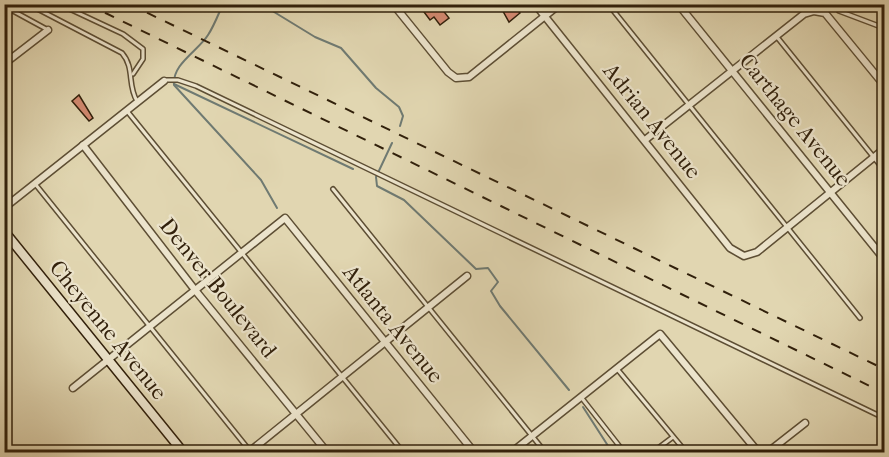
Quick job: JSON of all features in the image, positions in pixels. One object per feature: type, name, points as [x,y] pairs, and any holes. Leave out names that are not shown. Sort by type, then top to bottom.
[{"type":"street","points":[[393,4],[448,72],[456,78],[469,77],[560,4]]},
{"type":"street","name":"Adrian Avenue","points":[[535,4],[730,248],[744,256],[757,252],[788,228]]},
{"type":"street","name":"Carthage Avenue","points":[[678,4],[885,259]]},
{"type":"street","points":[[645,140],[804,14],[814,11],[825,13],[885,85]]},
{"type":"street","points":[[4,64],[48,30]]},
{"type":"street","points":[[4,208],[164,81]]},
{"type":"street","name":"Denver Boulevard","points":[[83,145],[195,290],[327,453]]},
{"type":"street","points":[[788,228],[885,149]]},
{"type":"street","name":"Atlanta Avenue","points":[[242,252],[285,218],[474,453]]},
{"type":"street","name":"Cheyenne Avenue","points":[[4,231],[183,453]]},
{"type":"street","points":[[73,388],[242,252]]},
{"type":"street","points":[[250,452],[467,276]]},
{"type":"street","points":[[512,453],[660,334],[758,453]]},
{"type":"street","points":[[768,453],[805,423]]},
{"type":"lane","points":[[28,4],[122,53],[130,61],[133,94],[137,101]]},
{"type":"lane","points":[[59,4],[123,34],[143,49],[144,59],[132,76]]},
{"type":"lane","points":[[608,4],[860,318]]},
{"type":"lane","points":[[4,6],[48,30]]},
{"type":"lane","points":[[839,11],[885,28]]},
{"type":"lane","points":[[776,36],[885,170]]},
{"type":"lane","points":[[164,81],[178,80],[196,86],[885,418]]},
{"type":"lane","points":[[127,110],[403,453]]},
{"type":"lane","points":[[35,183],[250,452]]},
{"type":"lane","points":[[333,189],[545,453]]},
{"type":"lane","points":[[616,369],[686,453]]},
{"type":"lane","points":[[581,396],[624,453]]},
{"type":"lane","points":[[653,453],[673,437]]},
{"type":"building","points":[[418,4],[438,4],[449,18],[440,25],[434,17],[430,20]]},
{"type":"building","points":[[499,4],[513,4],[520,13],[509,22]]},
{"type":"building","points":[[79,95],[93,118],[89,121],[72,101]]},
{"type":"waterway","points":[[223,4],[204,41],[181,64],[174,77],[174,85],[261,180],[277,208]]},
{"type":"waterway","points":[[261,4],[315,37],[341,48],[376,88],[399,107],[403,116],[400,126]]},
{"type":"waterway","points":[[174,84],[353,169]]},
{"type":"waterway","points":[[392,143],[376,177],[377,186],[404,200],[476,269],[488,268],[498,282],[491,291],[500,306],[569,390]]},
{"type":"waterway","points":[[583,407],[612,452]]},
{"type":"railway","points":[[87,4],[884,393]]},
{"type":"railway","points":[[129,4],[884,369]]}]
